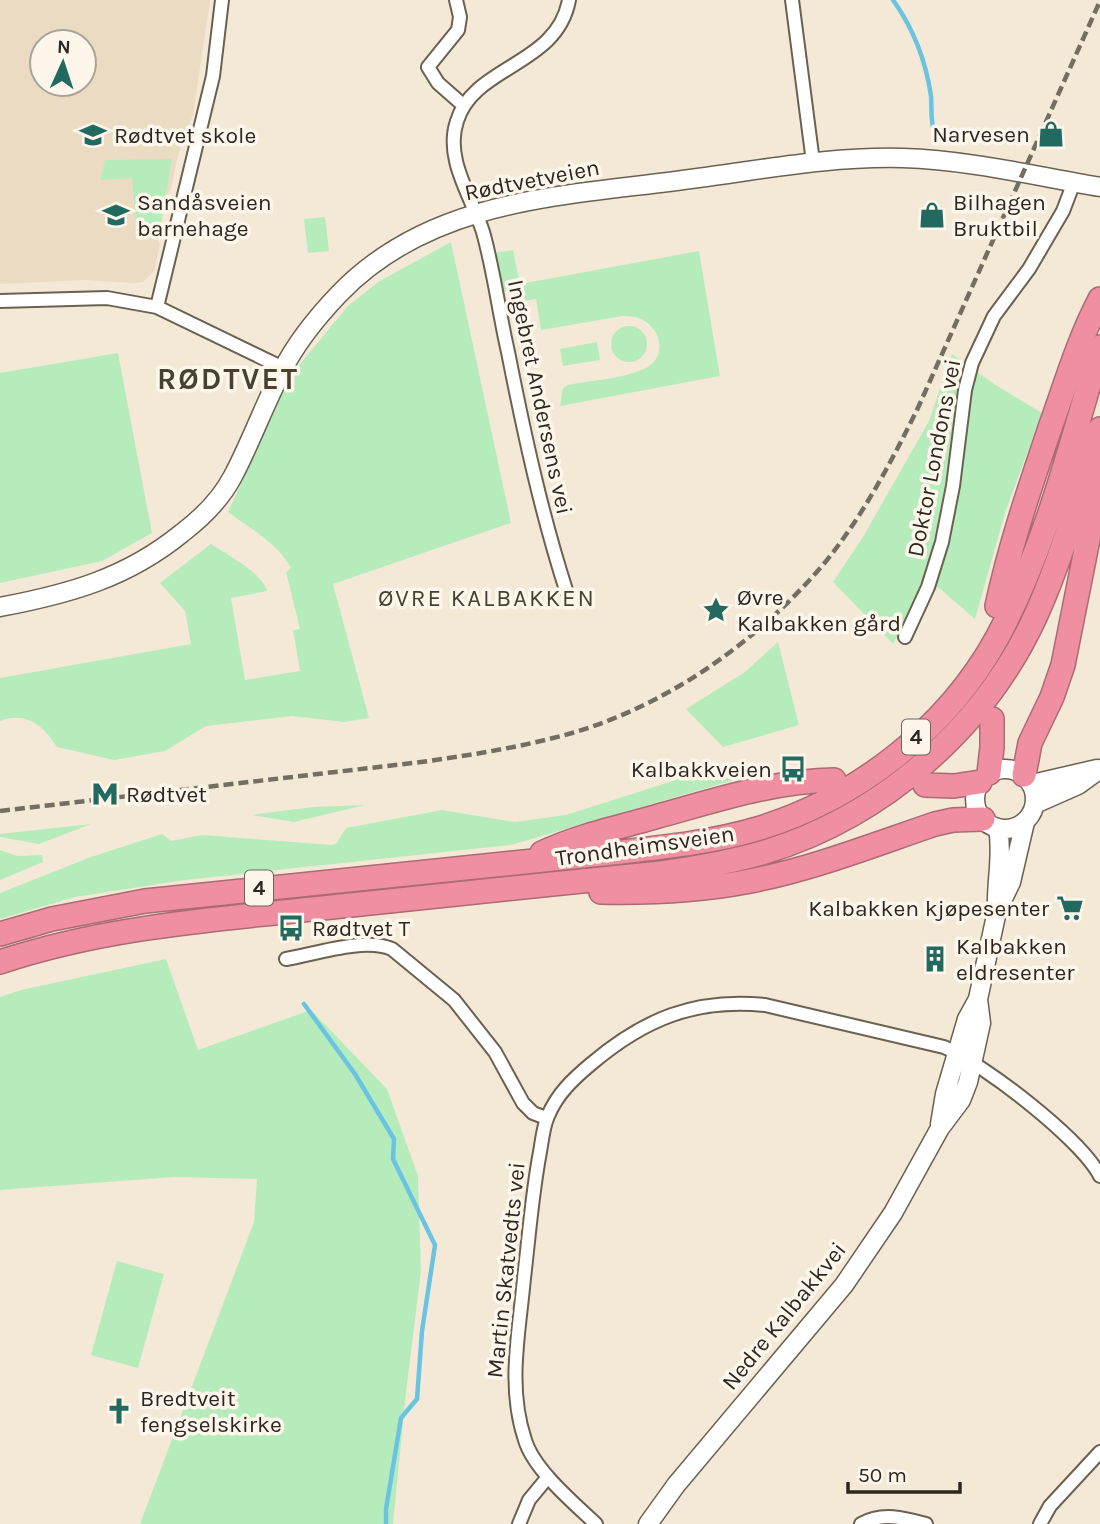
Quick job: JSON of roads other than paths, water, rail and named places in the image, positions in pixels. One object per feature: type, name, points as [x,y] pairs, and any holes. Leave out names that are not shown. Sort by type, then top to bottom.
[{"type":"highway","points":[[997,606],[1009,556],[1040,457],[1081,342],[1100,299]]},
{"type":"highway","name":"Trondheimsveien","points":[[0,934],[52,919],[145,901],[658,848],[757,829],[829,799],[854,785],[926,729],[961,690],[996,639],[1037,548],[1100,347]]},
{"type":"highway","name":"Trondheimsveien","points":[[0,962],[59,944],[162,925],[661,873],[755,855],[819,831],[900,784],[929,760],[968,720],[1001,677],[1035,616],[1061,554],[1100,429]]},
{"type":"highway","points":[[1028,779],[1030,743],[1052,697],[1063,665],[1100,479]]},
{"type":"highway","points":[[925,785],[954,786],[984,778],[992,747],[992,719]]},
{"type":"highway","points":[[522,862],[576,839],[751,790],[788,783],[834,780]]},
{"type":"highway","points":[[518,887],[647,892],[716,887],[780,874],[935,824],[953,820],[990,823]]},
{"type":"street","points":[[157,307],[210,88],[222,0]]},
{"type":"street","points":[[456,0],[460,17],[458,30],[428,67],[438,83],[463,105],[481,87],[543,46],[564,16],[569,0]]},
{"type":"street","points":[[792,0],[813,162]]},
{"type":"street","name":"Ingebret Andersens vei","points":[[463,105],[453,140],[464,187],[483,233],[526,444],[565,590]]},
{"type":"street","name":"Rødtvetveien","points":[[0,607],[91,586],[132,568],[157,553],[202,517],[232,478],[283,369],[323,313],[358,276],[417,237],[475,212],[544,198],[849,158],[930,159],[1100,187]]},
{"type":"street","name":"Doktor Londons vei","points":[[905,637],[924,598],[938,560],[950,505],[965,390],[972,363],[994,316],[1029,269],[1063,211],[1074,182]]},
{"type":"street","points":[[0,301],[107,298],[157,307],[283,369]]},
{"type":"street","points":[[1028,779],[1035,804],[1032,814],[1025,822],[1007,829],[990,823],[978,812],[975,797],[984,778],[1007,768],[1028,779],[1100,769]]},
{"type":"street","points":[[1035,804],[1078,785],[1100,769]]},
{"type":"street","name":"Nedre Kalbakkvei","points":[[648,1524],[676,1485],[818,1317],[862,1260],[909,1187],[940,1128],[961,1100],[966,1057],[981,1023],[978,999],[997,911],[1011,882],[1025,822]]},
{"type":"street","name":"Nedre Kalbakkvei","points":[[990,823],[1001,855],[996,888],[997,911]]},
{"type":"street","points":[[286,959],[368,944],[384,945],[392,949],[460,1007],[495,1052],[523,1103],[546,1118]]},
{"type":"street","name":"Martin Skatvedts vei","points":[[596,1524],[548,1478],[526,1443],[513,1385],[534,1183],[546,1118],[559,1095],[622,1038],[654,1020],[711,1005],[765,1005],[918,1041],[966,1057]]},
{"type":"street","points":[[966,1057],[1072,1142],[1100,1176]]},
{"type":"street","points":[[1040,1524],[1050,1506],[1100,1452]]},
{"type":"street","points":[[519,1524],[529,1500],[548,1478]]},
{"type":"street","points":[[861,1524],[873,1518],[889,1516],[926,1524]]},
{"type":"waterway","points":[[893,0],[907,22],[922,58],[931,96],[932,125],[939,137]]},
{"type":"waterway","points":[[304,1004],[355,1074],[394,1139],[393,1159],[435,1245],[422,1331],[417,1399],[401,1418],[386,1509],[386,1524]]},
{"type":"railway","points":[[0,811],[421,762],[516,746],[572,733],[609,720],[644,705],[712,665],[774,616],[801,589],[827,560],[876,487],[917,410],[1100,1]]},
{"type":"place","name":"Narvesen","points":[[1051,134]]},
{"type":"place","name":"Rødtvet skole","points":[[93,135]]},
{"type":"place","name":"Sandåsveien barnehage","points":[[116,215]]},
{"type":"place","name":"Bilhagen Bruktbil","points":[[932,215]]},
{"type":"place","name":"Øvre Kalbakken gård","points":[[716,610]]},
{"type":"place","name":"Kalbakkveien","points":[[793,769]]},
{"type":"place","name":"Rødtvet","points":[[105,794]]},
{"type":"place","name":"Kalbakken kjøpesenter","points":[[1070,908]]},
{"type":"place","name":"Rødtvet T","points":[[291,928]]},
{"type":"place","name":"Kalbakken eldresenter","points":[[935,959]]},
{"type":"place","name":"Bredtveit fengselskirke","points":[[119,1411]]},
{"type":"district","name":"RØDTVET","points":[[228,379]]},
{"type":"district","name":"ØVRE KALBAKKEN","points":[[487,598]]}]
